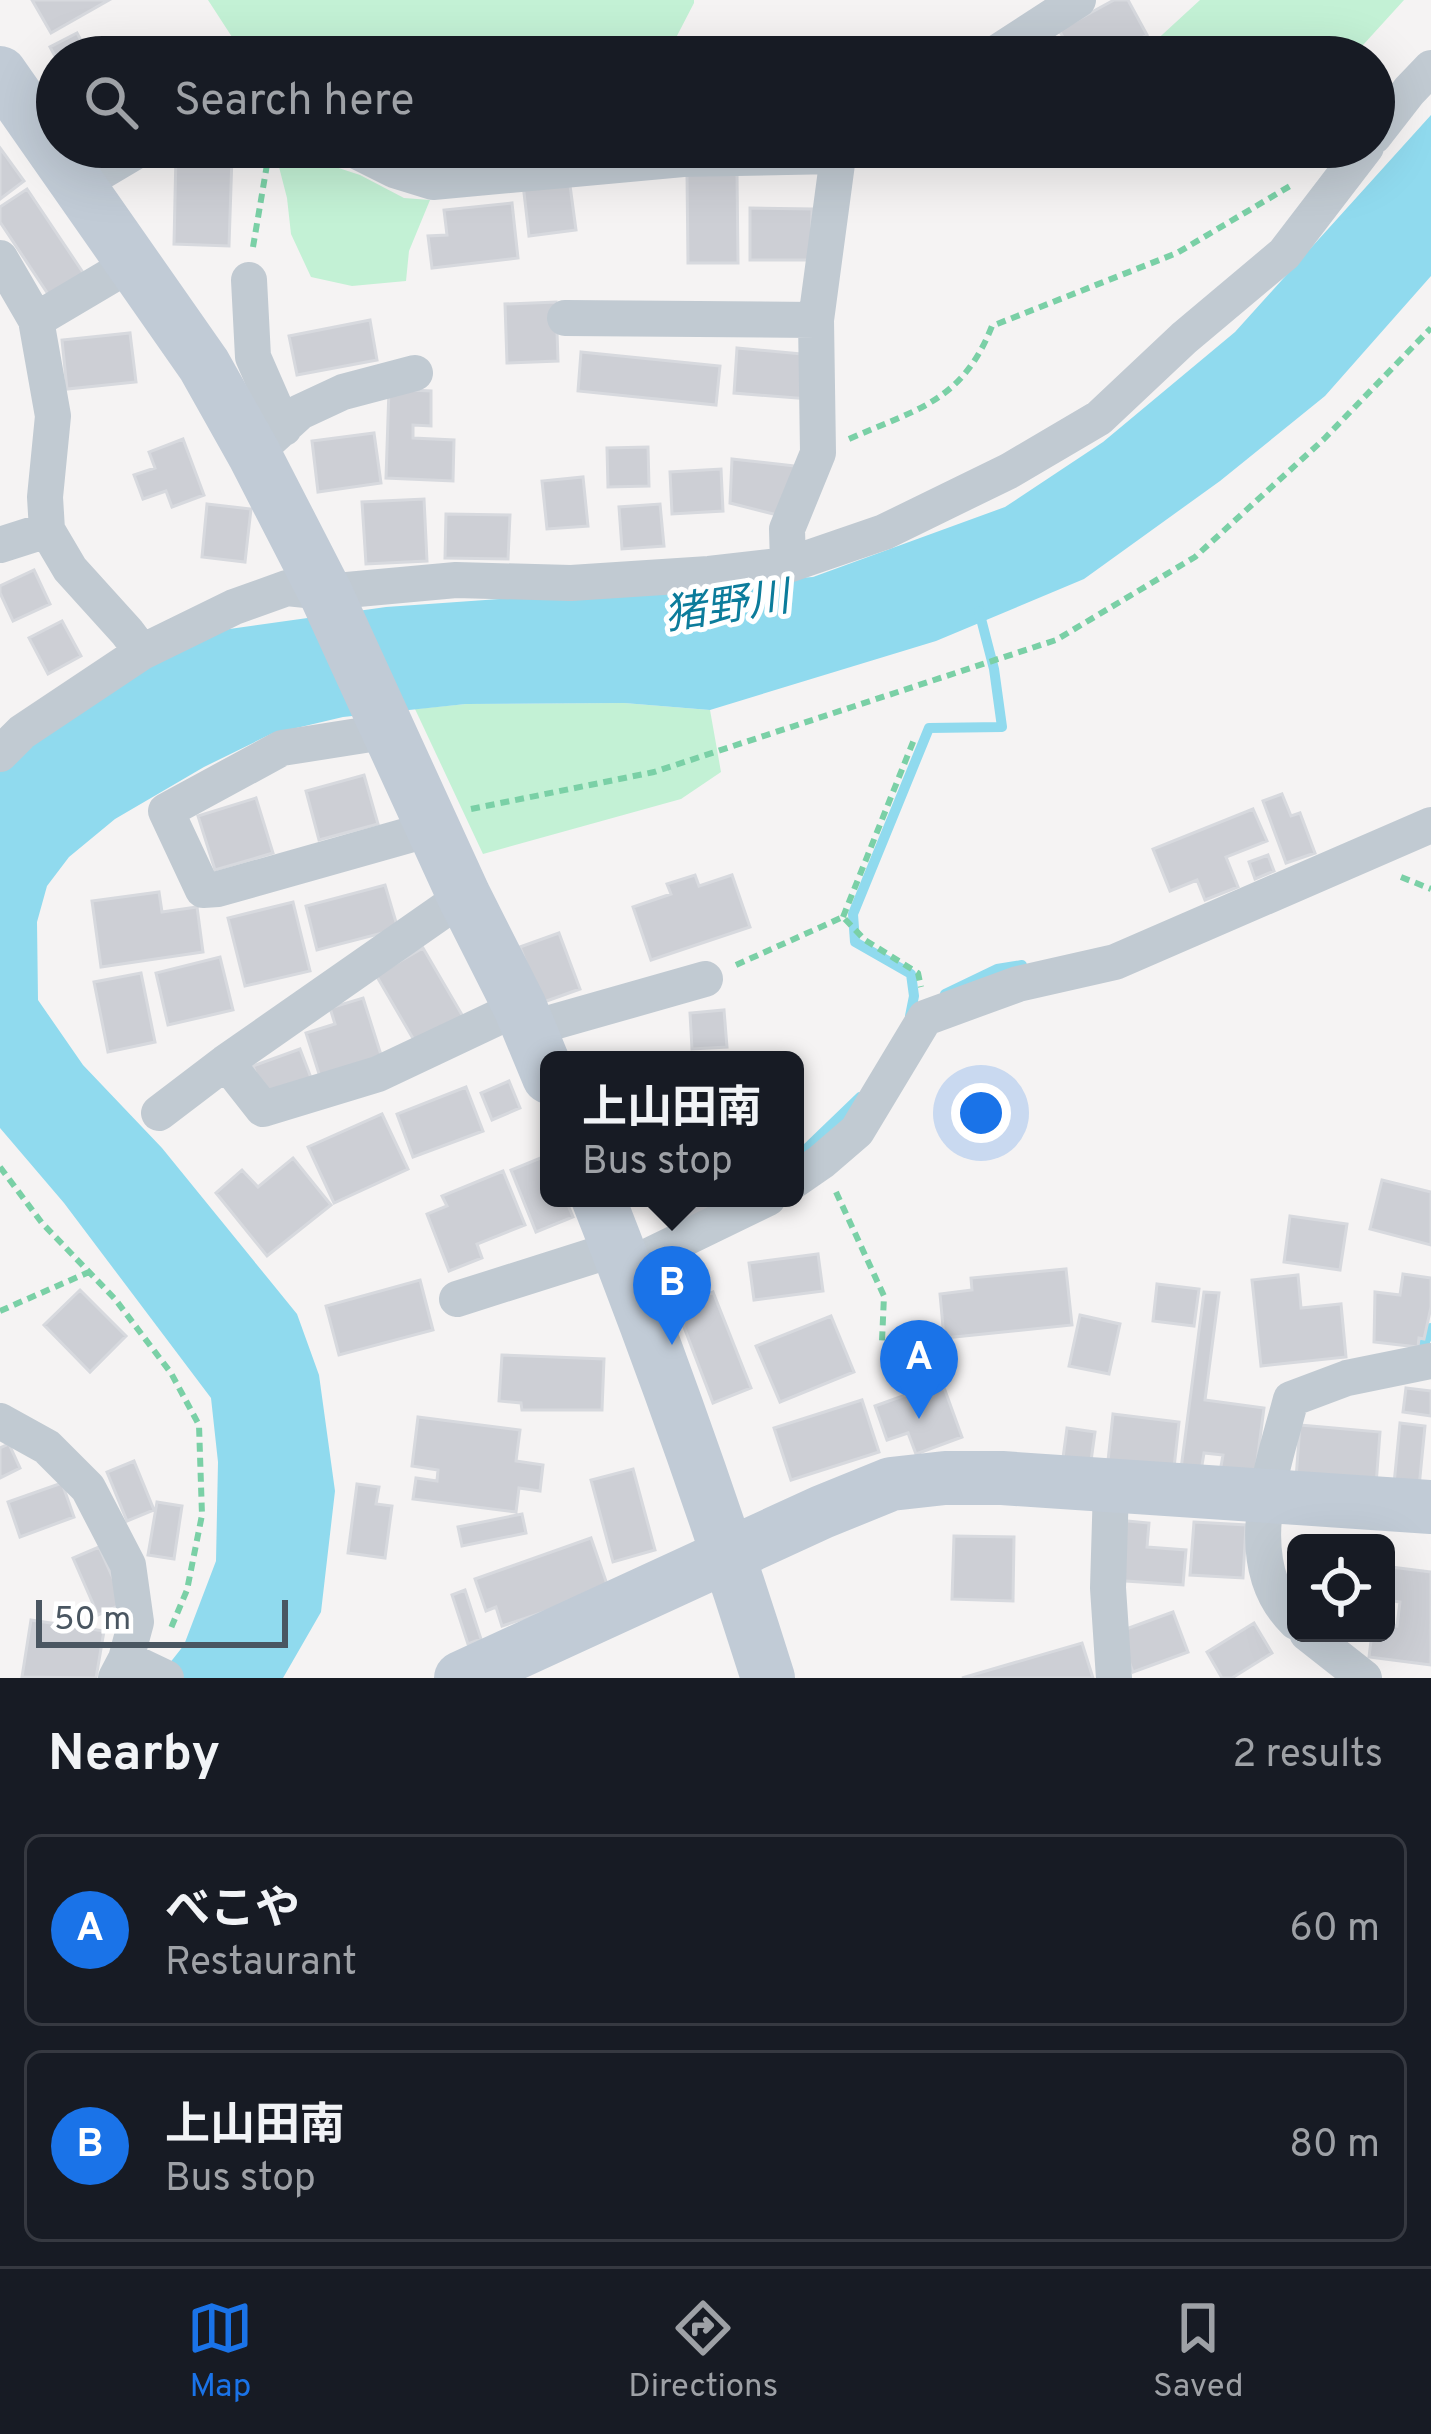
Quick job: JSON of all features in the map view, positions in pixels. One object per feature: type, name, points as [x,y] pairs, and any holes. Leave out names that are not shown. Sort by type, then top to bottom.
[{"type":"street","points":[[1022,36],[1078,0]]},
{"type":"street","points":[[1395,108],[1431,68]]},
{"type":"street","points":[[0,73],[36,124]]},
{"type":"street","points":[[68,168],[204,364],[269,441]]},
{"type":"street","points":[[79,184],[107,168]]},
{"type":"street","points":[[390,168],[433,182],[585,168]]},
{"type":"street","points":[[788,565],[787,529],[818,453],[816,320],[841,168]]},
{"type":"street","points":[[0,754],[22,731],[142,652],[234,607],[287,588],[325,592],[457,580],[571,583],[788,565],[884,532],[1010,471],[1099,418],[1284,254],[1350,168]]},
{"type":"street","points":[[0,258],[36,320],[53,416],[45,497],[47,530],[70,569],[142,652]]},
{"type":"street","points":[[36,320],[134,262]]},
{"type":"street","points":[[249,280],[254,357],[269,441],[325,592],[533,1038]]},
{"type":"street","points":[[565,318],[816,320]]},
{"type":"street","points":[[269,441],[300,412],[343,392],[415,373]]},
{"type":"street","points":[[0,545],[47,530]]},
{"type":"street","points":[[388,727],[282,748],[166,811],[202,890],[432,822]]},
{"type":"street","points":[[808,1171],[857,1131],[926,1018],[1018,984],[1115,962],[1431,825]]},
{"type":"street","points":[[159,1113],[464,896]]},
{"type":"street","points":[[226,1062],[263,1109],[378,1074],[533,1038],[705,979]]},
{"type":"street","points":[[602,1207],[729,1555],[768,1678]]},
{"type":"street","points":[[457,1299],[622,1258],[746,1207]]},
{"type":"street","points":[[1287,1614],[1268,1574],[1262,1527],[1291,1400],[1347,1378],[1431,1361]]},
{"type":"street","points":[[0,1421],[47,1447],[88,1488],[128,1565],[140,1671]]},
{"type":"street","points":[[461,1678],[891,1484],[1002,1478],[1431,1507]]},
{"type":"street","points":[[1111,1487],[1108,1588],[1114,1678]]},
{"type":"street","points":[[1318,1642],[1364,1678]]},
{"type":"path","points":[[249,280],[267,168]]},
{"type":"path","points":[[818,453],[921,410],[962,380],[992,326],[1177,253],[1295,182]]},
{"type":"path","points":[[432,822],[655,772],[1056,640],[1196,557],[1324,439],[1431,328]]},
{"type":"path","points":[[705,979],[843,917],[915,737]]},
{"type":"path","points":[[843,917],[865,940],[918,973],[926,1018]]},
{"type":"path","points":[[0,1167],[43,1223],[115,1299],[171,1373],[199,1425],[202,1515],[187,1590],[140,1671]]},
{"type":"path","points":[[808,1171],[884,1297],[882,1341]]},
{"type":"path","points":[[0,1311],[88,1272]]},
{"type":"green space","points":[[208,0],[694,0],[677,36],[231,36]]},
{"type":"green space","points":[[1200,0],[1404,0],[1371,36],[1161,36]]},
{"type":"green space","points":[[279,168],[339,168],[404,198],[430,200],[409,251],[406,281],[352,286],[311,277],[291,234]]},
{"type":"green space","points":[[624,703],[710,710],[721,772],[681,799],[483,854],[415,709],[466,704]]},
{"type":"water","name":"猪野川","points":[[1431,115],[1431,276],[1325,396],[1220,481],[1084,579],[936,641],[710,710],[624,703],[466,704],[343,717],[271,734],[115,819],[69,857],[47,886],[37,922],[38,1000],[83,1065],[162,1148],[297,1314],[319,1375],[335,1491],[321,1612],[283,1678],[158,1678],[184,1645],[216,1561],[218,1462],[211,1398],[64,1203],[0,1128],[0,771],[42,733],[201,633],[386,607],[813,577],[1005,507],[1103,442],[1235,332],[1383,168],[1395,168],[1395,155]]},
{"type":"building","points":[[32,0],[109,0],[51,33]]},
{"type":"building","points":[[1114,0],[1128,0],[1147,35],[1062,36],[1059,30]]},
{"type":"building","points":[[0,148],[24,181],[0,199]]},
{"type":"building","points":[[176,168],[232,168],[229,246],[174,244]]},
{"type":"building","points":[[687,173],[737,173],[738,263],[688,263]]},
{"type":"building","points":[[569,178],[576,230],[529,236],[523,184]]},
{"type":"building","points":[[27,189],[84,274],[50,297],[0,222],[0,207]]},
{"type":"building","points":[[512,203],[518,258],[432,268],[428,236],[447,235],[444,210]]},
{"type":"building","points":[[750,208],[812,209],[811,260],[750,260]]},
{"type":"building","points":[[556,302],[558,361],[507,363],[505,304]]},
{"type":"building","points":[[370,320],[377,360],[297,375],[289,336]]},
{"type":"building","points":[[130,333],[136,382],[67,389],[62,340]]},
{"type":"building","points":[[737,348],[813,355],[809,399],[734,393]]},
{"type":"building","points":[[581,352],[720,366],[716,405],[578,391]]},
{"type":"building","points":[[389,389],[431,391],[431,426],[413,425],[413,438],[454,440],[453,481],[386,478]]},
{"type":"building","points":[[374,433],[381,483],[318,492],[312,441]]},
{"type":"building","points":[[183,439],[204,495],[172,507],[166,491],[143,499],[134,475],[155,468],[149,452]]},
{"type":"building","points":[[648,447],[649,486],[608,487],[607,448]]},
{"type":"building","points":[[732,459],[795,466],[781,516],[730,503]]},
{"type":"building","points":[[721,469],[723,511],[672,514],[670,472]]},
{"type":"building","points":[[583,477],[588,526],[547,529],[542,481]]},
{"type":"building","points":[[424,499],[427,561],[366,564],[362,502]]},
{"type":"building","points":[[207,504],[251,509],[245,562],[202,557]]},
{"type":"building","points":[[660,504],[664,546],[622,549],[619,507]]},
{"type":"building","points":[[446,514],[510,515],[508,559],[445,558]]},
{"type":"building","points":[[34,570],[50,604],[13,621],[0,586]]},
{"type":"building","points":[[62,621],[81,656],[48,674],[29,638]]},
{"type":"building","points":[[364,775],[378,824],[319,840],[306,791]]},
{"type":"building","points":[[1282,794],[1291,816],[1300,813],[1315,853],[1286,863],[1263,801]]},
{"type":"building","points":[[256,798],[273,853],[215,870],[198,816]]},
{"type":"building","points":[[1253,809],[1267,841],[1226,857],[1238,887],[1205,900],[1197,880],[1170,891],[1153,849]]},
{"type":"building","points":[[1268,855],[1274,871],[1255,879],[1249,862]]},
{"type":"building","points":[[695,875],[699,886],[732,875],[750,927],[651,960],[633,907],[671,894],[667,884]]},
{"type":"building","points":[[385,885],[398,929],[317,950],[306,906]]},
{"type":"building","points":[[159,892],[162,912],[197,907],[203,952],[101,967],[92,901]]},
{"type":"building","points":[[293,902],[310,971],[245,986],[228,918]]},
{"type":"building","points":[[559,933],[580,989],[541,1003],[520,947]]},
{"type":"building","points":[[423,948],[465,1020],[418,1047],[376,975]]},
{"type":"building","points":[[220,957],[233,1010],[168,1025],[156,973]]},
{"type":"building","points":[[141,973],[155,1042],[108,1052],[94,982]]},
{"type":"building","points":[[363,998],[382,1058],[320,1077],[306,1033],[335,1024],[330,1008]]},
{"type":"building","points":[[724,1010],[727,1047],[692,1049],[690,1013]]},
{"type":"building","points":[[300,1049],[313,1083],[265,1100],[253,1066]]},
{"type":"building","points":[[509,1081],[520,1108],[492,1120],[481,1093]]},
{"type":"building","points":[[466,1087],[483,1131],[413,1157],[397,1114]]},
{"type":"building","points":[[382,1114],[408,1169],[334,1203],[308,1147]]},
{"type":"building","points":[[293,1158],[331,1205],[267,1256],[216,1193],[242,1170],[258,1187]]},
{"type":"building","points":[[540,1158],[540,1207],[569,1207],[573,1217],[536,1232],[511,1170]]},
{"type":"building","points":[[503,1171],[525,1225],[477,1244],[482,1258],[449,1271],[427,1214],[447,1206],[442,1196]]},
{"type":"building","points":[[1382,1180],[1431,1192],[1431,1245],[1370,1229]]},
{"type":"building","points":[[676,1207],[718,1207],[719,1211],[686,1227]]},
{"type":"building","points":[[1290,1216],[1347,1224],[1340,1270],[1284,1262]]},
{"type":"building","points":[[818,1254],[823,1291],[754,1300],[749,1263]]},
{"type":"building","points":[[1066,1269],[1072,1325],[944,1338],[940,1294],[972,1290],[971,1278]]},
{"type":"building","points":[[1403,1274],[1431,1278],[1431,1307],[1418,1347],[1374,1342],[1375,1292],[1400,1295]]},
{"type":"building","points":[[1298,1275],[1301,1308],[1341,1304],[1346,1357],[1261,1366],[1252,1280]]},
{"type":"building","points":[[420,1280],[433,1330],[339,1355],[326,1306]]},
{"type":"building","points":[[1157,1284],[1199,1289],[1194,1326],[1153,1321]]},
{"type":"building","points":[[80,1290],[126,1336],[90,1372],[44,1325]]},
{"type":"building","points":[[713,1292],[751,1388],[713,1403],[676,1306]]},
{"type":"building","points":[[1204,1292],[1219,1293],[1205,1400],[1264,1408],[1255,1477],[1220,1472],[1223,1455],[1204,1453],[1201,1471],[1181,1469]]},
{"type":"building","points":[[1080,1315],[1120,1324],[1109,1374],[1069,1366]]},
{"type":"building","points":[[831,1316],[854,1372],[780,1402],[756,1346]]},
{"type":"building","points":[[502,1355],[604,1359],[602,1410],[522,1410],[521,1403],[499,1401]]},
{"type":"building","points":[[942,1382],[962,1437],[916,1454],[908,1433],[887,1440],[875,1406]]},
{"type":"building","points":[[1406,1388],[1431,1391],[1431,1416],[1403,1412]]},
{"type":"building","points":[[862,1400],[879,1452],[791,1480],[774,1428]]},
{"type":"building","points":[[1113,1414],[1179,1422],[1174,1468],[1108,1461]]},
{"type":"building","points":[[418,1417],[520,1430],[516,1461],[543,1465],[540,1491],[519,1488],[516,1512],[413,1499],[416,1478],[437,1481],[438,1470],[412,1466]]},
{"type":"building","points":[[1400,1423],[1425,1426],[1419,1487],[1394,1484]]},
{"type":"building","points":[[1300,1425],[1380,1432],[1376,1485],[1296,1479]]},
{"type":"building","points":[[1067,1428],[1095,1432],[1091,1461],[1063,1458]]},
{"type":"building","points":[[9,1444],[20,1468],[0,1478],[0,1448]]},
{"type":"building","points":[[134,1461],[154,1510],[127,1521],[107,1472]]},
{"type":"building","points":[[633,1469],[655,1550],[613,1562],[591,1480]]},
{"type":"building","points":[[62,1483],[74,1517],[20,1537],[8,1502]]},
{"type":"building","points":[[357,1484],[379,1487],[376,1504],[392,1506],[385,1558],[348,1553]]},
{"type":"building","points":[[157,1502],[182,1506],[174,1559],[148,1555]]},
{"type":"building","points":[[522,1514],[526,1533],[462,1546],[458,1527]]},
{"type":"building","points":[[1117,1520],[1149,1523],[1147,1547],[1186,1550],[1183,1585],[1112,1580]]},
{"type":"building","points":[[1194,1522],[1246,1525],[1243,1578],[1190,1575]]},
{"type":"building","points":[[954,1536],[1014,1537],[1013,1601],[952,1599]]},
{"type":"building","points":[[591,1538],[609,1590],[502,1626],[496,1607],[486,1611],[475,1579]]},
{"type":"building","points":[[99,1547],[124,1603],[98,1615],[73,1558]]},
{"type":"building","points":[[1395,1568],[1431,1572],[1431,1665],[1369,1657],[1371,1642],[1395,1642],[1400,1602],[1395,1601]]},
{"type":"building","points":[[465,1590],[481,1639],[468,1644],[452,1595]]},
{"type":"building","points":[[1173,1612],[1188,1652],[1133,1672],[1118,1632]]},
{"type":"building","points":[[31,1620],[104,1631],[96,1678],[22,1677]]},
{"type":"building","points":[[1254,1623],[1272,1653],[1232,1678],[1222,1678],[1207,1652]]},
{"type":"building","points":[[1082,1643],[1093,1678],[962,1678]]},
{"type":"waterway","points":[[910,1016],[911,974],[855,942],[853,914],[929,728],[1002,727],[979,611]]},
{"type":"waterway","points":[[945,994],[997,969],[1022,965]]},
{"type":"waterway","points":[[806,1149],[860,1097]]},
{"type":"waterway","points":[[1420,1353],[1431,1328]]},
{"type":"place","name":"上山田南","points":[[672,1345]]},
{"type":"place","name":"べこや","points":[[919,1419]]}]
